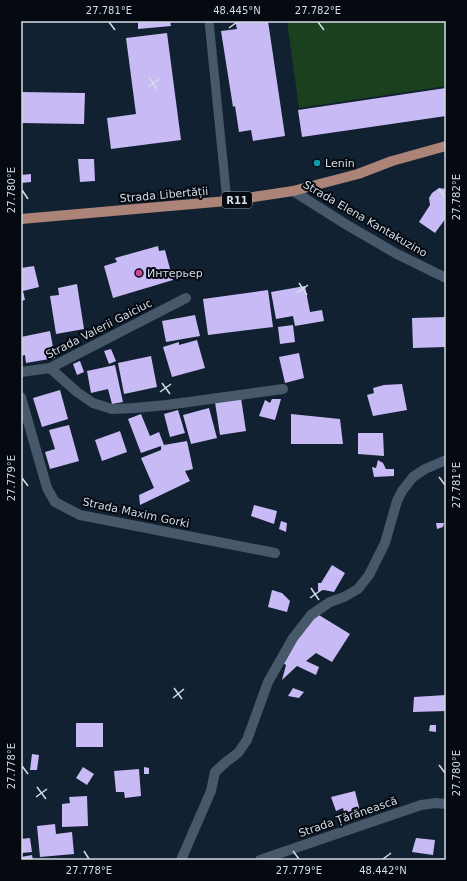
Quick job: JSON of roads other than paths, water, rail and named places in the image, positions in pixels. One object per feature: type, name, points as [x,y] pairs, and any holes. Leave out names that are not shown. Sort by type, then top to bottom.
[{"type":"main road","name":"Strada Libertății","points":[[21,219],[227,201],[293,191],[358,174],[405,157],[446,146]]},
{"type":"street","name":"Strada Elena Kantakuzino","points":[[293,191],[396,254],[446,278]]},
{"type":"street","name":"Strada Valerii Gaiciuc","points":[[21,372],[50,368],[186,298]]},
{"type":"street","points":[[50,368],[76,392],[93,403],[112,409],[167,405],[283,388]]},
{"type":"street","name":"Strada Maxim Gorki","points":[[21,397],[47,488],[55,502],[80,515],[275,553]]},
{"type":"street","points":[[180,860],[211,791],[215,772],[238,753],[247,740],[268,682],[293,638],[311,615],[330,602],[344,597],[358,589],[369,575],[385,543],[397,502],[402,491],[413,477],[425,469],[446,460]]},
{"type":"street","name":"Strada Țărănească","points":[[260,860],[421,805],[436,803],[446,804]]},
{"type":"lane","points":[[209,21],[227,201]]},
{"type":"place","name":"Lenin","points":[[317,163]]},
{"type":"place","name":"Интерьер","points":[[139,273]]}]
